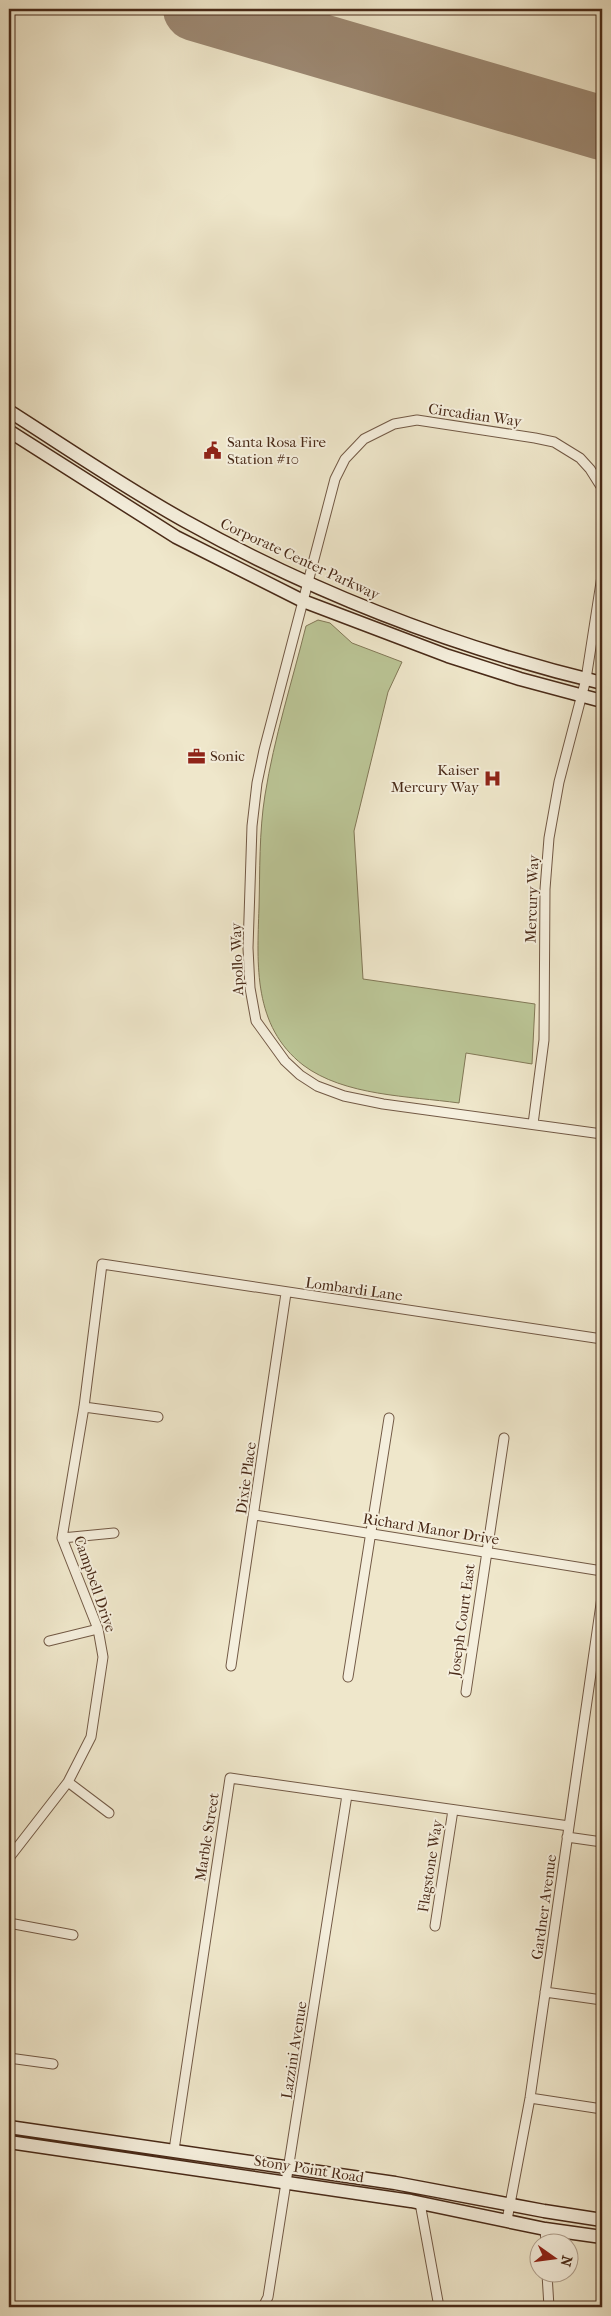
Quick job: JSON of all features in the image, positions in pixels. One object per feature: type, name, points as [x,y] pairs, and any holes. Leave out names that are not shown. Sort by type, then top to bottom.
[{"type":"street","name":"Corporate Center Parkway","points":[[9,411],[184,521],[308,583],[384,615],[462,644],[602,683]]},
{"type":"street","name":"Circadian Way","points":[[308,583],[335,478],[341,465],[364,439],[394,424],[424,421],[548,440],[568,449],[580,458],[590,469],[602,488]]},
{"type":"street","points":[[9,431],[176,537],[303,601],[448,656],[520,679],[602,701]]},
{"type":"street","points":[[586,679],[602,576]]},
{"type":"street","name":"Apollo Way","points":[[308,583],[264,750],[252,826],[248,948],[250,988],[256,1020],[285,1061],[300,1076],[318,1086],[370,1102],[602,1134]]},
{"type":"street","name":"Mercury Way","points":[[534,1124],[544,1040],[545,889],[548,838],[559,782],[586,679]]},
{"type":"street","name":"Lombardi Lane","points":[[102,1264],[602,1339]]},
{"type":"street","name":"Campbell Drive","points":[[9,1858],[68,1782],[91,1737],[102,1657],[98,1628],[62,1538],[84,1407],[102,1264]]},
{"type":"street","name":"Dixie Place","points":[[231,1666],[255,1515],[286,1293]]},
{"type":"street","points":[[84,1407],[158,1417]]},
{"type":"street","points":[[348,1677],[389,1418]]},
{"type":"street","name":"Joseph Court East","points":[[466,1692],[504,1438]]},
{"type":"street","name":"Richard Manor Drive","points":[[255,1515],[602,1571]]},
{"type":"street","points":[[62,1538],[114,1533]]},
{"type":"street","name":"Gardner Avenue","points":[[508,2220],[530,2098],[602,1596]]},
{"type":"street","points":[[49,1641],[98,1628]]},
{"type":"street","name":"Marble Street","points":[[174,2150],[230,1778],[569,1826]]},
{"type":"street","points":[[68,1782],[109,1813]]},
{"type":"street","name":"Lazzini Avenue","points":[[263,2307],[268,2297],[287,2183],[347,1795]]},
{"type":"street","name":"Flagstone Way","points":[[435,1926],[453,1810]]},
{"type":"street","points":[[567,1837],[602,1842]]},
{"type":"street","points":[[9,1922],[73,1935]]},
{"type":"street","points":[[545,1992],[602,2000]]},
{"type":"street","points":[[9,2058],[53,2064]]},
{"type":"street","points":[[530,2098],[602,2109]]},
{"type":"street","name":"Stony Point Road","points":[[9,2127],[411,2185],[510,2205],[602,2220]]},
{"type":"street","name":"Stony Point Road","points":[[9,2142],[420,2203],[545,2228],[602,2237]]},
{"type":"street","points":[[420,2203],[439,2307]]},
{"type":"street","points":[[545,2228],[545,2234]]},
{"type":"street","points":[[548,2284],[549,2307]]},
{"type":"green space","points":[[318,620],[330,623],[352,643],[402,662],[388,692],[354,831],[363,979],[535,1004],[532,1064],[466,1053],[459,1103],[357,1089],[319,1075],[303,1065],[287,1049],[275,1032],[267,1013],[262,993],[258,951],[263,809],[273,752],[306,626]]},
{"type":"runway","points":[[195,9],[602,128]]},
{"type":"place","name":"Santa Rosa Fire Station #10","points":[[213,451]]},
{"type":"place","name":"Sonic","points":[[196,756]]},
{"type":"place","name":"Kaiser Mercury Way","points":[[493,779]]}]
